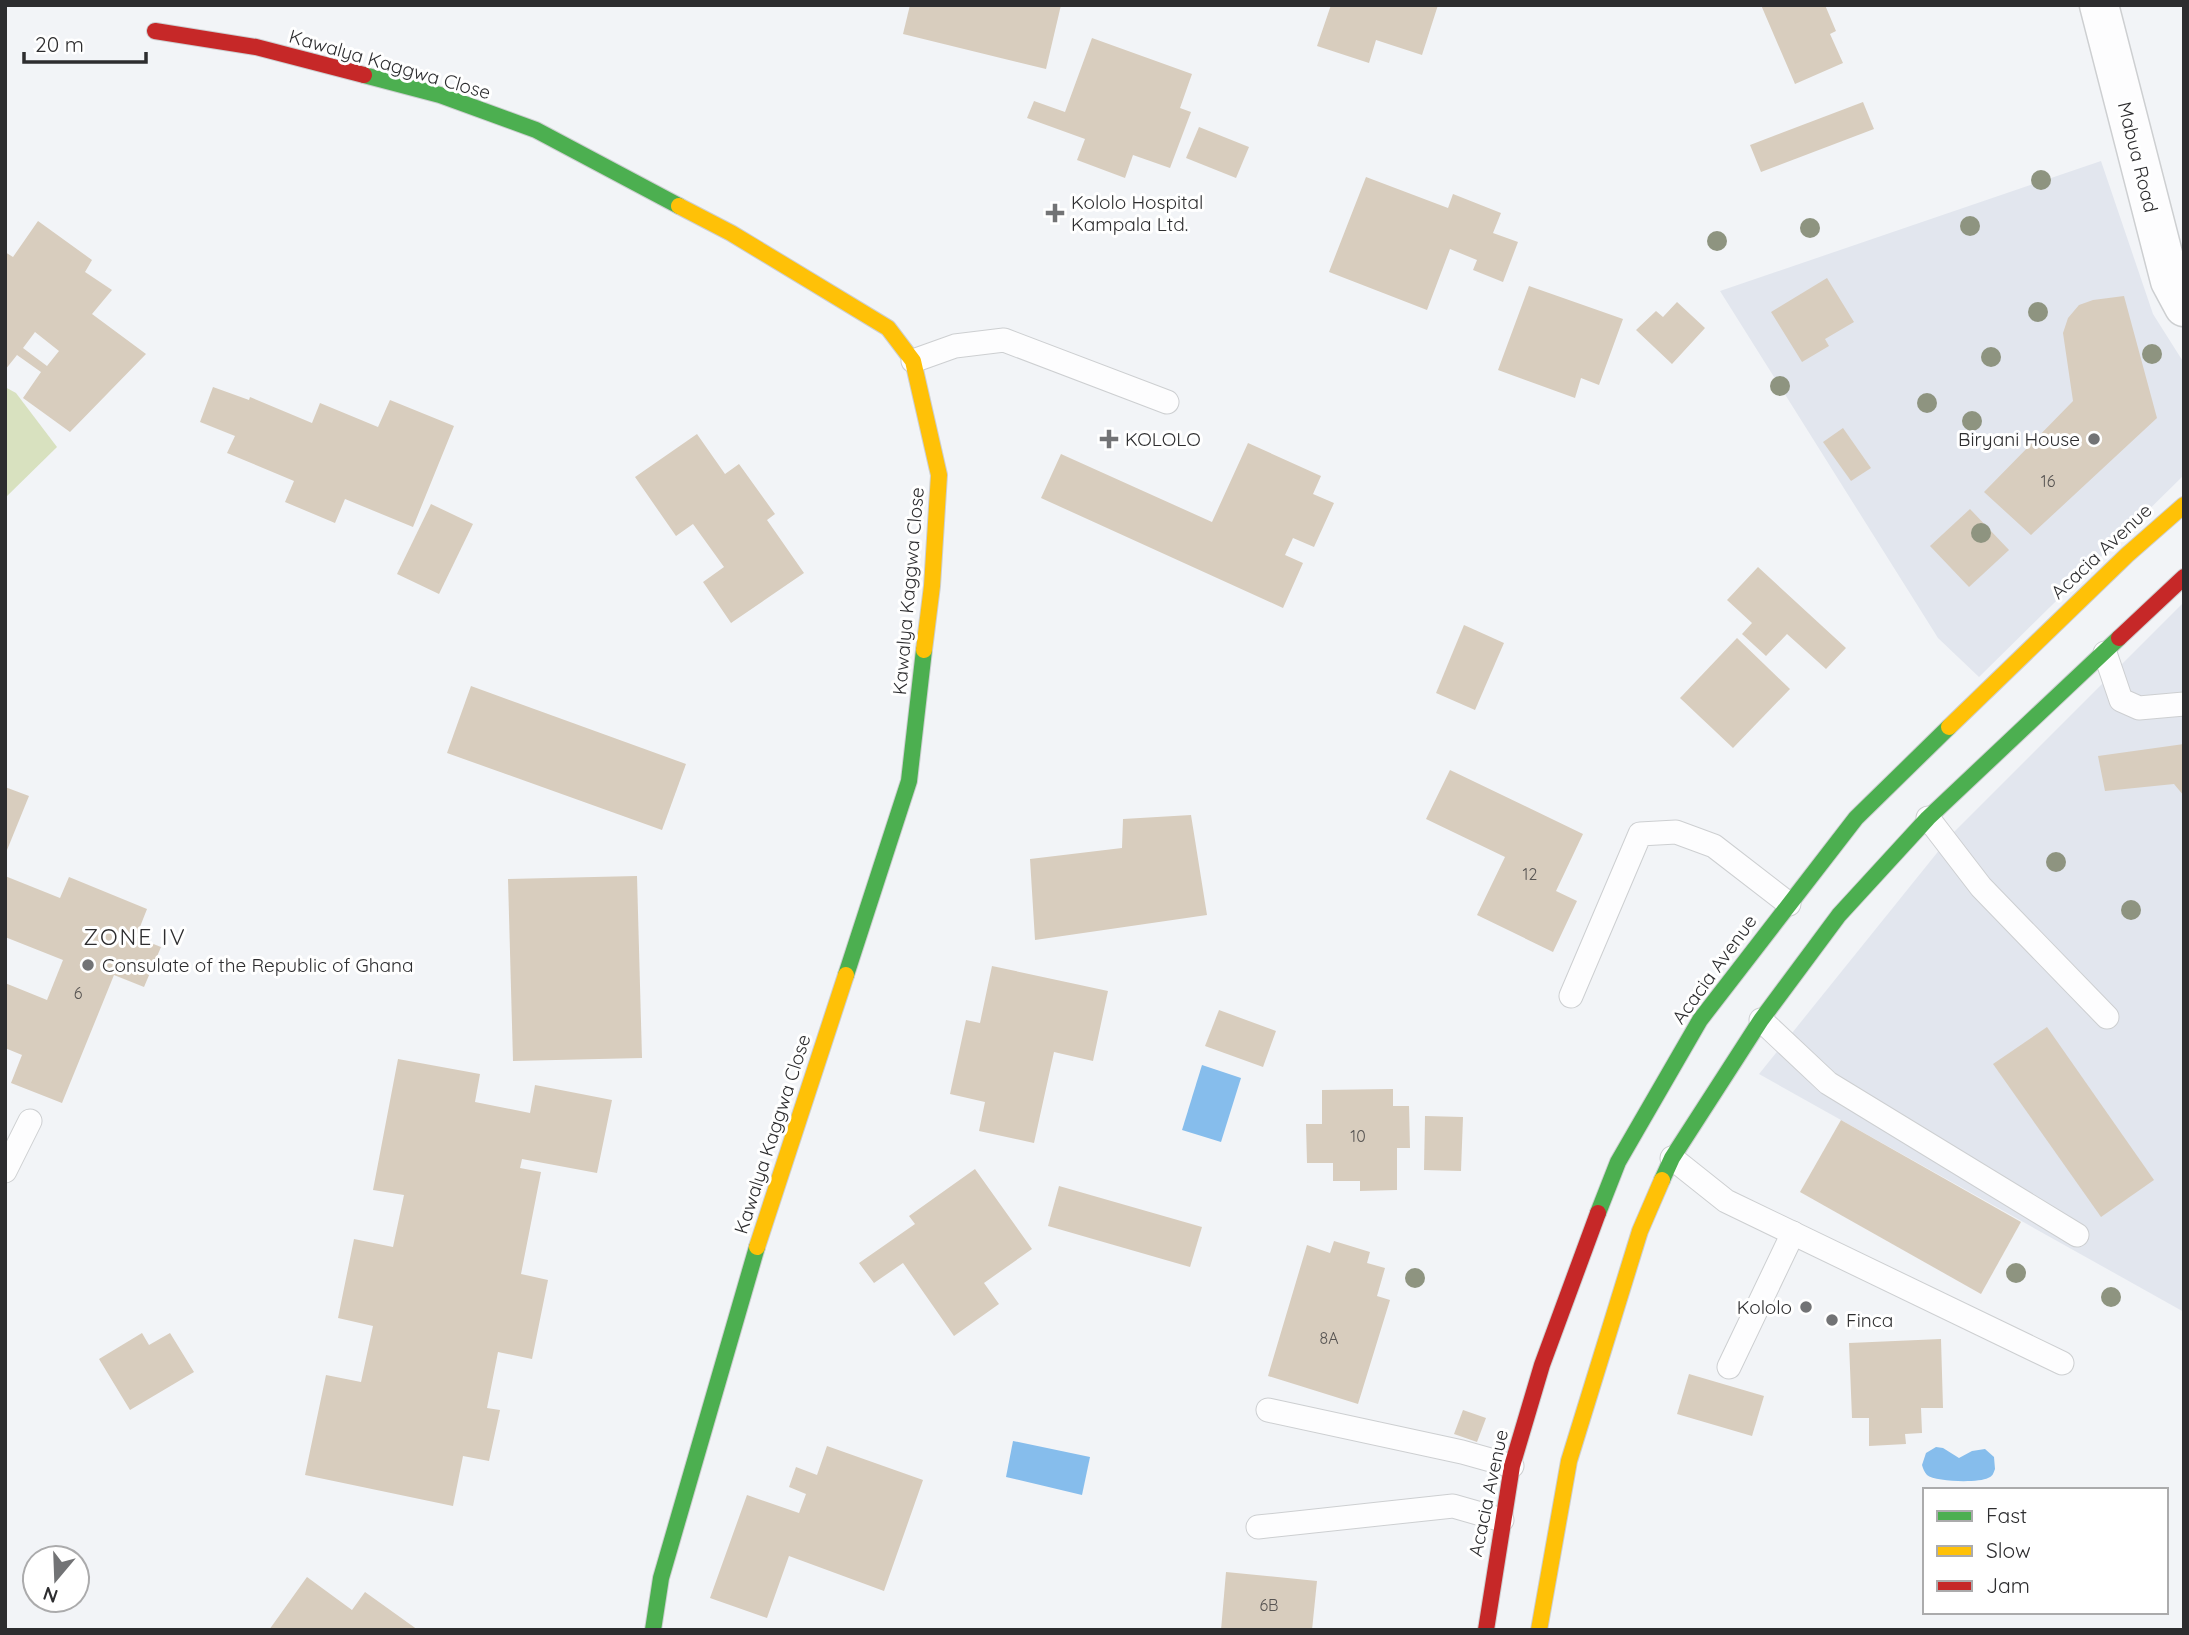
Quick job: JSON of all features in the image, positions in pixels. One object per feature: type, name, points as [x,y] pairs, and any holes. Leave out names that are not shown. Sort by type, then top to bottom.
[{"type":"main road","name":"Kawalya Kaggwa Close","points":[[155,31],[256,47],[440,95],[536,130],[731,233],[811,280],[888,328],[914,361],[939,475],[932,586],[909,781],[755,1252],[661,1578],[653,1630]]},
{"type":"main road","name":"Acacia Avenue","points":[[1486,1630],[1512,1466],[1542,1365],[1588,1236],[1618,1162],[1700,1020],[1856,817],[2041,636],[2184,505]]},
{"type":"main road","points":[[1539,1630],[1569,1461],[1640,1231],[1672,1158],[1761,1020],[1839,915],[1928,818],[2184,577]]},
{"type":"street","name":"Mabua Road","points":[[2099,5],[2170,281],[2184,307]]},
{"type":"lane","points":[[914,361],[955,346],[1004,340],[1167,402]]},
{"type":"lane","points":[[2105,653],[2121,700],[2139,708],[2184,704]]},
{"type":"lane","points":[[1928,818],[1981,887],[2107,1017]]},
{"type":"lane","points":[[1571,996],[1640,834],[1676,832],[1714,846],[1789,904]]},
{"type":"lane","points":[[1761,1020],[1828,1083],[2077,1235]]},
{"type":"lane","points":[[5,1171],[30,1121]]},
{"type":"lane","points":[[1672,1158],[1726,1201],[2062,1363]]},
{"type":"lane","points":[[1729,1367],[1793,1234]]},
{"type":"lane","points":[[1268,1410],[1462,1452],[1512,1466]]},
{"type":"lane","points":[[1258,1527],[1453,1506],[1502,1520]]},
{"type":"shaded area","points":[[2101,161],[2153,314],[2184,363],[2184,475],[1979,677],[1938,638],[1720,291]]},
{"type":"shaded area","points":[[2184,602],[2184,1312],[1759,1074],[1953,833]]},
{"type":"green space","points":[[5,387],[16,393],[57,447],[5,498]]},
{"type":"water","points":[[1202,1065],[1241,1078],[1221,1142],[1182,1130]]},
{"type":"water","points":[[1013,1441],[1090,1457],[1082,1495],[1006,1477]]},
{"type":"water","points":[[1936,1447],[1943,1448],[1959,1458],[1972,1451],[1985,1449],[1994,1457],[1993,1474],[1976,1481],[1932,1477],[1926,1474],[1922,1465],[1926,1453]]},
{"type":"building","points":[[910,5],[1061,5],[1046,69],[903,34]]},
{"type":"building","points":[[1331,5],[1438,5],[1422,55],[1376,40],[1369,63],[1317,46]]},
{"type":"building","points":[[1761,5],[1825,5],[1836,31],[1830,34],[1843,63],[1795,84]]},
{"type":"building","points":[[1092,38],[1192,74],[1180,108],[1191,112],[1170,168],[1133,155],[1125,178],[1077,160],[1085,139],[1027,118],[1034,101],[1065,112]]},
{"type":"building","points":[[1863,102],[1874,129],[1761,172],[1750,145]]},
{"type":"building","points":[[1199,127],[1249,147],[1236,178],[1186,158]]},
{"type":"building","points":[[1366,177],[1448,208],[1453,194],[1501,213],[1493,233],[1518,242],[1503,282],[1473,270],[1477,260],[1450,249],[1427,310],[1329,272]]},
{"type":"building","points":[[38,221],[92,260],[85,272],[112,290],[92,314],[146,354],[70,432],[23,398],[41,372],[17,355],[5,370],[5,252],[13,257]],"holes":[[[35,332],[59,351],[47,366],[23,348]]]},
{"type":"building","points":[[1827,278],[1854,322],[1825,339],[1829,346],[1802,362],[1771,312]]},
{"type":"building","points":[[1529,286],[1623,319],[1599,385],[1581,378],[1575,398],[1498,370]]},
{"type":"building","points":[[2124,296],[2157,418],[2031,535],[1984,492],[2073,401],[2063,333],[2068,318],[2079,305],[2093,300]]},
{"type":"building","points":[[1677,302],[1705,328],[1672,364],[1636,330],[1656,311],[1663,317]]},
{"type":"building","points":[[213,387],[249,400],[250,397],[312,423],[320,403],[378,427],[390,400],[454,426],[413,527],[345,499],[335,523],[285,502],[294,481],[227,453],[235,436],[200,422]]},
{"type":"building","points":[[1843,428],[1871,468],[1851,481],[1823,442]]},
{"type":"building","points":[[697,434],[725,474],[739,464],[775,514],[767,520],[804,573],[731,623],[703,582],[724,567],[693,524],[676,536],[635,477]]},
{"type":"building","points":[[1248,443],[1321,476],[1313,494],[1334,503],[1314,547],[1293,538],[1285,555],[1303,563],[1283,608],[1041,498],[1061,454],[1212,522]]},
{"type":"building","points":[[431,504],[473,524],[439,594],[397,574]]},
{"type":"building","points":[[1970,509],[2009,550],[1969,587],[1930,546]]},
{"type":"building","points":[[1758,567],[1846,648],[1826,669],[1787,634],[1766,656],[1742,634],[1752,623],[1727,600]]},
{"type":"building","points":[[1464,625],[1504,643],[1475,710],[1436,693]]},
{"type":"building","points":[[1737,638],[1790,689],[1733,748],[1680,698]]},
{"type":"building","points":[[471,686],[686,764],[662,830],[447,753]]},
{"type":"building","points":[[2184,744],[2184,796],[2174,784],[2105,791],[2098,756]]},
{"type":"building","points":[[1450,770],[1583,834],[1556,891],[1577,901],[1553,952],[1477,915],[1505,857],[1426,819]]},
{"type":"building","points":[[5,787],[29,796],[5,855]]},
{"type":"building","points":[[1191,815],[1207,915],[1035,940],[1030,859],[1122,848],[1123,819]]},
{"type":"building","points":[[5,876],[60,898],[69,877],[147,909],[136,937],[161,947],[144,987],[114,975],[62,1103],[11,1083],[22,1055],[5,1048],[5,983],[47,1000],[63,960],[5,937]]},
{"type":"building","points":[[637,876],[642,1058],[513,1061],[508,879]]},
{"type":"building","points":[[992,966],[1108,991],[1093,1061],[1054,1052],[1034,1143],[979,1131],[985,1102],[950,1094],[966,1020],[980,1023]]},
{"type":"building","points":[[1219,1010],[1276,1031],[1263,1067],[1205,1046]]},
{"type":"building","points":[[2047,1027],[2154,1180],[2101,1217],[1993,1064]]},
{"type":"building","points":[[398,1059],[480,1074],[475,1102],[530,1113],[535,1085],[612,1100],[597,1173],[522,1159],[520,1168],[541,1172],[521,1274],[548,1280],[532,1359],[498,1352],[487,1408],[500,1410],[489,1461],[463,1456],[453,1506],[305,1475],[326,1375],[361,1382],[373,1326],[338,1318],[354,1239],[393,1247],[404,1195],[373,1190]]},
{"type":"building","points":[[1393,1089],[1393,1106],[1409,1106],[1410,1148],[1397,1148],[1397,1190],[1360,1191],[1360,1181],[1333,1181],[1333,1163],[1307,1163],[1306,1124],[1322,1124],[1322,1090]]},
{"type":"building","points":[[1425,1116],[1463,1117],[1461,1171],[1424,1170]]},
{"type":"building","points":[[1841,1120],[2021,1222],[1981,1294],[1800,1192]]},
{"type":"building","points":[[975,1169],[1032,1249],[984,1283],[999,1304],[954,1336],[903,1263],[874,1283],[859,1263],[915,1224],[909,1216]]},
{"type":"building","points":[[1059,1186],[1202,1227],[1190,1267],[1048,1226]]},
{"type":"building","points":[[1334,1241],[1370,1252],[1367,1263],[1385,1268],[1377,1296],[1390,1300],[1358,1404],[1268,1376],[1307,1245],[1330,1253]]},
{"type":"building","points":[[142,1333],[149,1345],[170,1333],[194,1372],[130,1410],[99,1359]]},
{"type":"building","points":[[1941,1339],[1943,1408],[1921,1408],[1922,1433],[1905,1434],[1906,1444],[1869,1446],[1869,1418],[1852,1418],[1849,1343]]},
{"type":"building","points":[[1689,1374],[1764,1396],[1752,1436],[1677,1414]]},
{"type":"building","points":[[1463,1410],[1486,1418],[1477,1442],[1454,1434]]},
{"type":"building","points":[[827,1446],[923,1480],[884,1591],[789,1556],[767,1618],[710,1598],[747,1495],[799,1513],[806,1494],[789,1487],[796,1467],[817,1475]]},
{"type":"building","points":[[1226,1572],[1317,1581],[1312,1630],[1221,1630]]},
{"type":"building","points":[[307,1577],[352,1610],[365,1592],[418,1630],[269,1630]]},
{"type":"traffic: fast","points":[[364,75],[440,95],[536,130],[679,206]]},
{"type":"traffic: fast","points":[[1662,1180],[1672,1158],[1761,1020],[1839,915],[1928,818],[2119,638]]},
{"type":"traffic: fast","points":[[846,975],[909,781],[924,650]]},
{"type":"traffic: fast","points":[[1598,1213],[1618,1162],[1700,1020],[1856,818],[1949,727]]},
{"type":"traffic: fast","points":[[653,1630],[661,1578],[757,1247]]},
{"type":"traffic: slow","points":[[679,206],[731,233],[888,328],[913,361],[939,475],[932,586],[924,650]]},
{"type":"traffic: slow","points":[[1949,727],[2127,555],[2184,505]]},
{"type":"traffic: slow","points":[[757,1247],[846,975]]},
{"type":"traffic: slow","points":[[1539,1630],[1569,1461],[1640,1231],[1662,1180]]},
{"type":"traffic: jam","points":[[155,31],[256,47],[364,75]]},
{"type":"traffic: jam","points":[[2119,638],[2184,577]]},
{"type":"traffic: jam","points":[[1486,1630],[1512,1466],[1542,1365],[1598,1213]]},
{"type":"place","name":"Kololo Hospital Kampala Ltd.","points":[[1055,213]]},
{"type":"place","name":"KOLOLO","points":[[1109,439]]},
{"type":"place","name":"Biryani House","points":[[2094,439]]},
{"type":"place","name":"Consulate of the Republic of Ghana","points":[[88,965]]},
{"type":"place","name":"Kololo","points":[[1806,1307]]},
{"type":"place","name":"Finca","points":[[1832,1320]]},
{"type":"district","name":"ZONE IV","points":[[135,936]]}]
